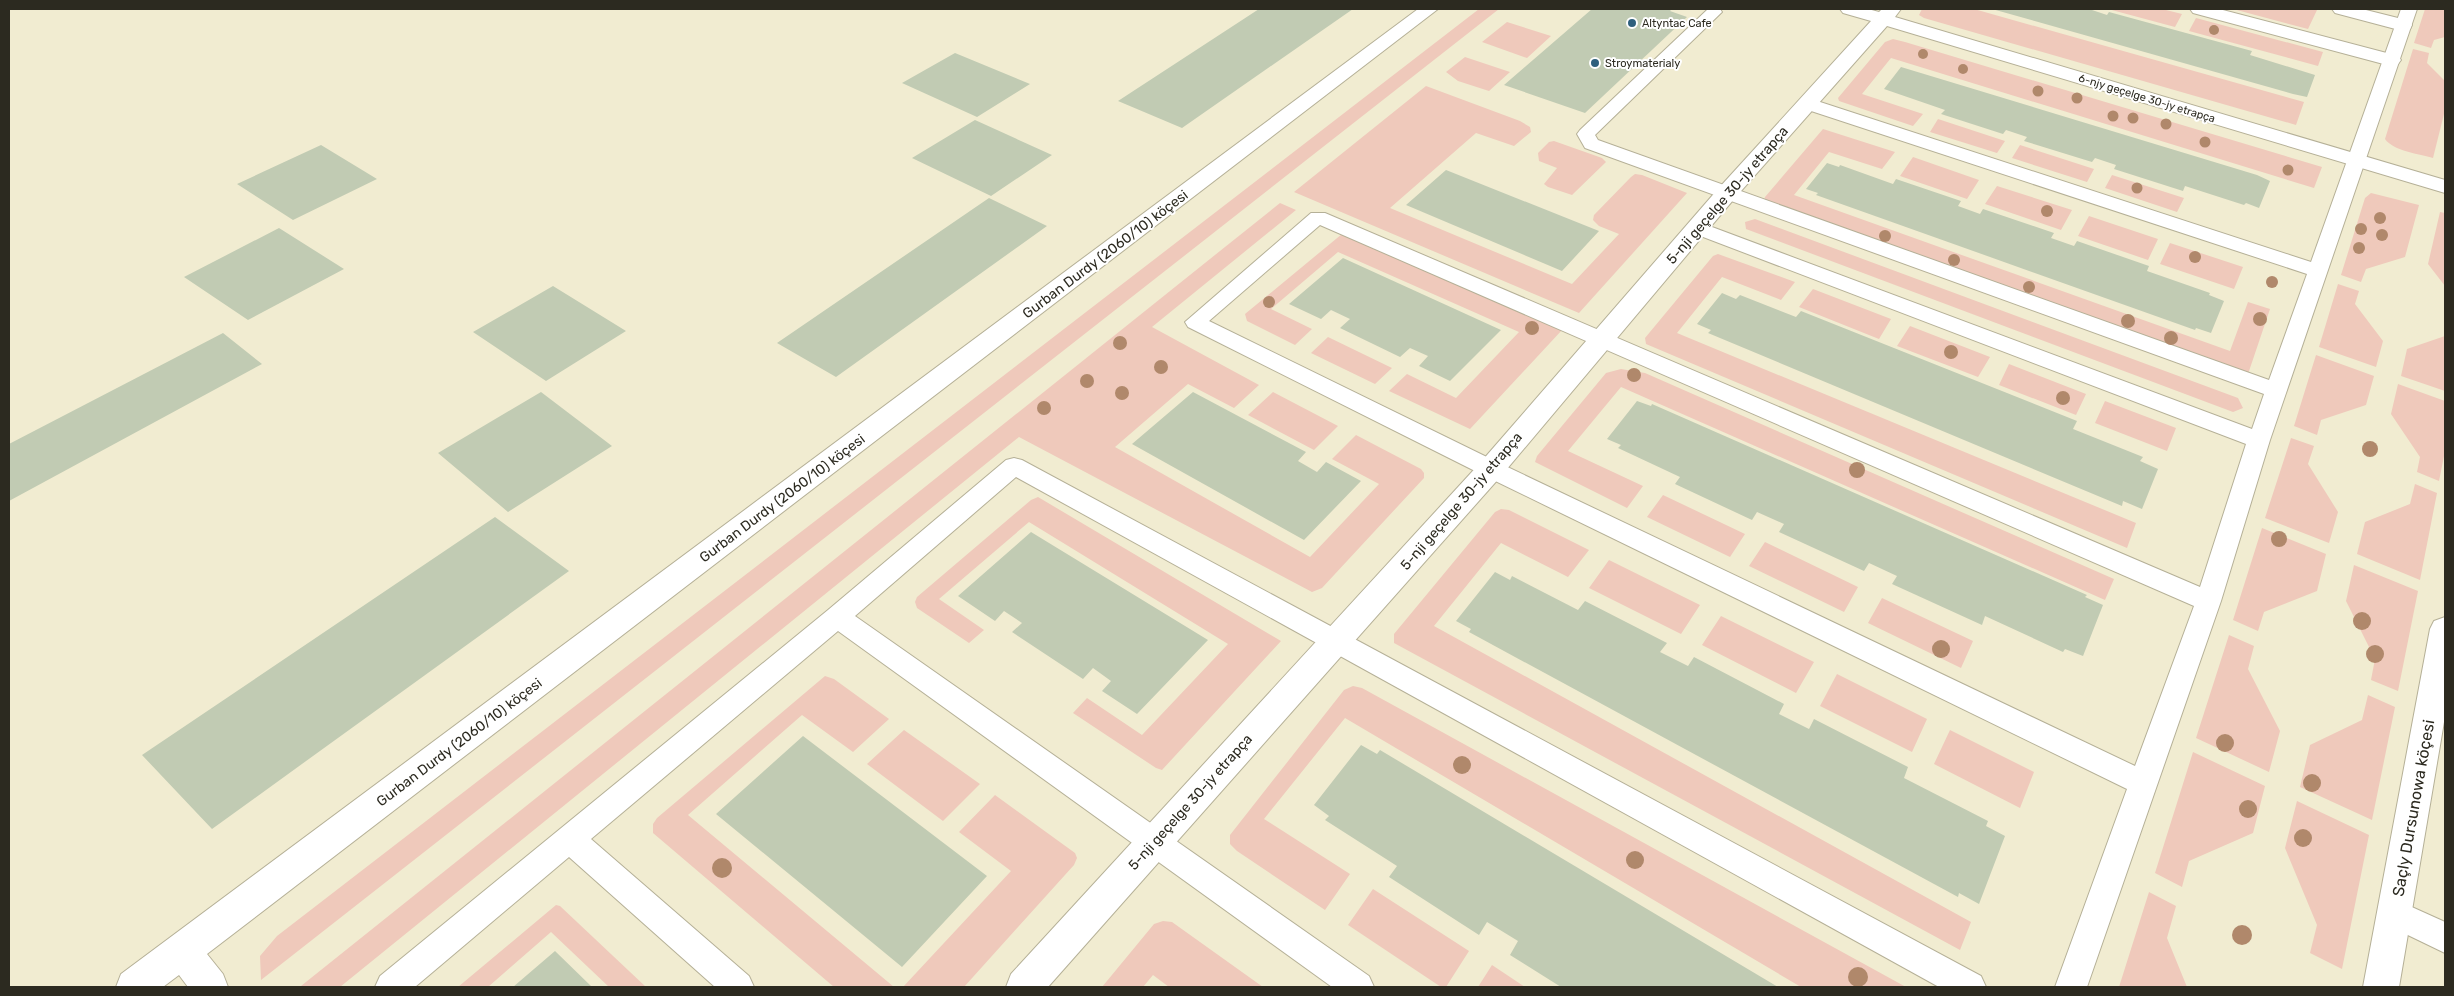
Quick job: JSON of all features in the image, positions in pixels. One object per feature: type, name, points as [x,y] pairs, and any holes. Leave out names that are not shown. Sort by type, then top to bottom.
[{"type":"street","name":"Gurban Durdy (2060/10) köçesi","points":[[134,987],[1429,9]]},
{"type":"street","name":"6-njy geçelge 30-jy etrapça","points":[[1849,9],[1887,14],[2445,186]]},
{"type":"street","points":[[2199,9],[2391,60]]},
{"type":"street","points":[[2341,9],[2406,17]]},
{"type":"street","name":"5-nji geçelge 30-jy etrapça","points":[[1024,987],[1490,469],[1726,194],[1887,14]]},
{"type":"street","name":"Saçly Dursunowa köçesi","points":[[2381,987],[2394,913],[2439,699],[2445,629]]},
{"type":"street","points":[[183,951],[210,987]]},
{"type":"lane","points":[[1714,12],[1586,134],[1591,144],[2277,391]]},
{"type":"lane","points":[[2071,987],[2208,601],[2259,440],[2406,17]]},
{"type":"lane","points":[[1808,104],[2318,271]]},
{"type":"lane","points":[[2142,783],[1490,469],[1195,322],[1318,217],[2208,601]]},
{"type":"lane","points":[[1698,228],[2259,440]]},
{"type":"lane","points":[[391,987],[837,617],[1014,466],[1970,987]]},
{"type":"lane","points":[[837,617],[1358,987]]},
{"type":"lane","points":[[570,839],[738,987]]},
{"type":"lane","points":[[2394,913],[2445,938]]},
{"type":"shaded area","points":[[1479,9],[1499,9],[261,980],[260,956],[277,936]]},
{"type":"shaded area","points":[[1922,9],[1974,9],[2304,102],[2296,125],[1924,18],[1919,15]]},
{"type":"shaded area","points":[[2108,9],[2162,9],[2182,14],[2175,27]]},
{"type":"shaded area","points":[[2233,9],[2313,9],[2317,10],[2308,29]]},
{"type":"shaded area","points":[[2425,9],[2445,10],[2445,37],[2434,40],[2431,48],[2414,43]]},
{"type":"shaded area","points":[[2196,18],[2323,52],[2318,66],[2189,31]]},
{"type":"shaded area","points":[[1507,22],[1551,36],[1527,58],[1482,42]]},
{"type":"shaded area","points":[[1893,39],[2322,167],[2314,188],[1891,58],[1862,94],[1923,114],[1913,126],[1839,101],[1838,98],[1885,42]]},
{"type":"shaded area","points":[[2413,49],[2429,53],[2427,63],[2445,81],[2445,110],[2433,158],[2407,152],[2385,139]]},
{"type":"shaded area","points":[[1465,57],[1510,72],[1489,91],[1458,81],[1446,72]]},
{"type":"shaded area","points":[[1426,86],[1520,121],[1530,127],[1531,132],[1514,146],[1476,133],[1390,208],[1572,284],[1619,234],[1599,226],[1593,220],[1594,215],[1631,177],[1635,174],[1642,175],[1687,193],[1579,313],[1294,192]]},
{"type":"shaded area","points":[[1938,119],[2005,141],[1997,153],[1930,132]]},
{"type":"shaded area","points":[[1823,129],[1895,152],[1882,169],[1829,152],[1794,195],[2230,351],[2248,302],[2270,309],[2247,377],[1764,201],[1765,197]]},
{"type":"shaded area","points":[[1554,141],[1602,158],[1606,162],[1572,195],[1544,184],[1557,168],[1539,161],[1538,153],[1549,142]]},
{"type":"shaded area","points":[[2020,145],[2094,169],[2087,182],[2012,158]]},
{"type":"shaded area","points":[[1913,157],[1979,180],[1967,199],[1900,176]]},
{"type":"shaded area","points":[[2112,175],[2184,198],[2177,212],[2105,188]]},
{"type":"shaded area","points":[[1997,186],[2072,210],[2061,230],[1985,204]]},
{"type":"shaded area","points":[[2371,193],[2419,205],[2405,257],[2366,269],[2361,282],[2341,275],[2365,198]]},
{"type":"shaded area","points":[[1280,203],[1296,210],[1152,327],[1259,385],[1234,408],[1188,384],[1115,447],[1310,557],[1379,484],[1332,459],[1356,435],[1421,469],[1424,473],[1424,478],[1322,588],[1312,592],[1019,437],[340,987],[301,986]]},
{"type":"shaded area","points":[[2440,212],[2445,213],[2445,286],[2428,264]]},
{"type":"shaded area","points":[[2089,216],[2158,239],[2148,260],[2078,236]]},
{"type":"shaded area","points":[[1755,219],[2238,398],[2243,408],[2233,412],[1746,229],[1745,222]]},
{"type":"shaded area","points":[[1342,234],[1562,330],[1470,429],[1389,391],[1407,374],[1456,398],[1519,332],[1338,252],[1271,309],[1312,329],[1295,345],[1247,321],[1245,314]]},
{"type":"shaded area","points":[[2170,243],[2243,267],[2234,289],[2160,264]]},
{"type":"shaded area","points":[[1718,254],[1795,282],[1781,300],[1722,277],[1677,333],[2136,523],[2127,548],[1646,344],[1645,338],[1713,256]]},
{"type":"shaded area","points":[[2338,284],[2359,291],[2355,304],[2383,341],[2376,367],[2319,347]]},
{"type":"shaded area","points":[[1813,289],[1891,319],[1879,339],[1799,307]]},
{"type":"shaded area","points":[[1910,326],[1990,357],[1978,377],[1897,346]]},
{"type":"shaded area","points":[[2445,336],[2445,391],[2401,376],[2407,349]]},
{"type":"shaded area","points":[[1328,337],[1392,368],[1375,384],[1311,353]]},
{"type":"shaded area","points":[[2316,355],[2374,376],[2366,405],[2321,420],[2317,435],[2294,426]]},
{"type":"shaded area","points":[[2009,364],[2086,394],[2076,415],[1999,385]]},
{"type":"shaded area","points":[[1621,369],[1645,373],[2114,579],[2105,600],[1621,387],[1568,451],[1643,486],[1627,508],[1535,462],[1537,456],[1606,373]]},
{"type":"shaded area","points":[[2398,384],[2445,401],[2445,451],[2439,481],[2417,472],[2420,457],[2391,414]]},
{"type":"shaded area","points":[[1273,392],[1338,426],[1314,450],[1248,415]]},
{"type":"shaded area","points":[[2105,401],[2176,428],[2167,451],[2095,423]]},
{"type":"shaded area","points":[[2291,438],[2314,446],[2308,464],[2338,512],[2329,543],[2265,518]]},
{"type":"shaded area","points":[[2415,484],[2437,493],[2420,580],[2357,554],[2365,522],[2410,504]]},
{"type":"shaded area","points":[[1663,495],[1745,534],[1730,557],[1647,517]]},
{"type":"shaded area","points":[[1038,497],[1281,641],[1162,770],[1156,768],[1073,713],[1087,698],[1142,735],[1228,644],[1029,522],[939,599],[984,630],[969,643],[917,608],[915,602],[917,597],[1031,500]]},
{"type":"shaded area","points":[[1501,509],[1509,510],[1589,550],[1568,577],[1501,543],[1434,626],[1971,922],[1960,950],[1394,643],[1394,634],[1495,512]]},
{"type":"shaded area","points":[[2262,528],[2326,554],[2317,591],[2264,612],[2258,631],[2233,620]]},
{"type":"shaded area","points":[[1765,542],[1858,587],[1844,612],[1749,566]]},
{"type":"shaded area","points":[[1609,560],[1700,605],[1681,634],[1589,588]]},
{"type":"shaded area","points":[[2354,565],[2418,591],[2398,691],[2371,680],[2375,659],[2346,601]]},
{"type":"shaded area","points":[[1882,598],[1973,641],[1961,668],[1868,623]]},
{"type":"shaded area","points":[[1721,616],[1814,662],[1796,693],[1702,645]]},
{"type":"shaded area","points":[[2229,635],[2254,646],[2248,669],[2280,731],[2269,772],[2196,738]]},
{"type":"shaded area","points":[[1837,674],[1927,719],[1912,752],[1820,706]]},
{"type":"shaded area","points":[[825,676],[834,679],[889,719],[853,752],[802,715],[688,815],[894,987],[834,987],[653,833],[653,824],[657,818]]},
{"type":"shaded area","points":[[1353,686],[1362,688],[1906,987],[1801,987],[1345,718],[1264,819],[1350,874],[1325,910],[1237,851],[1230,844],[1230,835],[1344,690]]},
{"type":"shaded area","points":[[2368,695],[2395,707],[2372,820],[2300,787],[2310,745],[2362,720]]},
{"type":"shaded area","points":[[904,730],[980,784],[943,821],[867,764]]},
{"type":"shaded area","points":[[1950,730],[2034,772],[2020,808],[1934,764]]},
{"type":"shaded area","points":[[2193,752],[2265,786],[2253,833],[2189,861],[2182,887],[2155,873]]},
{"type":"shaded area","points":[[995,795],[1075,853],[1077,858],[1074,865],[964,987],[903,987],[1011,871],[959,832]]},
{"type":"shaded area","points":[[2297,801],[2369,835],[2342,969],[2310,953],[2317,925],[2285,848]]},
{"type":"shaded area","points":[[1373,889],[1469,951],[1446,987],[1441,987],[1348,925]]},
{"type":"shaded area","points":[[2149,892],[2176,906],[2167,938],[2187,987],[2119,987]]},
{"type":"shaded area","points":[[556,905],[560,906],[646,987],[609,987],[551,932],[488,987],[458,987]]},
{"type":"shaded area","points":[[1163,921],[1172,922],[1263,987],[1169,987],[1153,975],[1143,987],[1102,987],[1154,924]]},
{"type":"shaded area","points":[[1492,965],[1525,987],[1478,987]]},
{"type":"building","points":[[1259,9],[1353,9],[1182,128],[1118,101]]},
{"type":"building","points":[[1592,9],[1672,9],[1670,11],[1687,17],[1585,113],[1504,85]]},
{"type":"building","points":[[1992,9],[2089,9],[2107,15],[2109,12],[2252,51],[2250,55],[2315,75],[2307,97]]},
{"type":"building","points":[[955,53],[1030,84],[977,117],[902,83]]},
{"type":"building","points":[[1901,67],[2257,175],[2270,181],[2259,208],[2185,186],[2183,191],[2114,169],[2116,165],[2095,158],[2092,162],[2024,141],[2027,137],[2006,130],[2003,134],[1941,114],[1945,110],[1884,89]]},
{"type":"building","points":[[975,120],[1052,155],[991,196],[912,158]]},
{"type":"building","points":[[321,145],[377,179],[293,220],[237,184]]},
{"type":"building","points":[[1827,163],[1839,167],[1840,165],[1893,184],[1896,179],[1961,201],[1958,206],[1980,214],[1983,209],[2054,233],[2051,238],[2074,246],[2077,241],[2149,266],[2147,271],[2210,293],[2209,295],[2224,301],[2211,333],[2196,328],[2195,330],[1816,195],[1818,193],[1806,189]]},
{"type":"building","points":[[1446,170],[1599,231],[1562,271],[1406,205]]},
{"type":"building","points":[[989,198],[1047,226],[836,377],[777,343]]},
{"type":"building","points":[[279,228],[344,269],[248,320],[184,277]]},
{"type":"building","points":[[1343,258],[1501,330],[1450,381],[1419,366],[1428,356],[1410,348],[1400,357],[1340,328],[1350,319],[1331,310],[1321,319],[1289,304]]},
{"type":"building","points":[[553,286],[626,331],[546,381],[473,332]]},
{"type":"building","points":[[1722,293],[1736,299],[1740,295],[1796,317],[1801,311],[2077,421],[2073,429],[2143,457],[2140,461],[2158,469],[2142,509],[2123,501],[2122,506],[1708,333],[1711,330],[1697,324]]},
{"type":"building","points":[[223,333],[262,364],[9,501],[9,444]]},
{"type":"building","points":[[541,392],[612,446],[508,512],[438,453]]},
{"type":"building","points":[[1193,392],[1306,452],[1298,461],[1317,472],[1326,462],[1361,481],[1304,540],[1132,444]]},
{"type":"building","points":[[1637,401],[1651,406],[1652,404],[2087,595],[2085,597],[2103,605],[2083,656],[2065,649],[2063,652],[1985,616],[1982,625],[1892,584],[1897,576],[1869,563],[1864,571],[1779,532],[1784,524],[1757,512],[1752,520],[1675,484],[1680,477],[1618,448],[1621,445],[1607,439]]},
{"type":"building","points":[[495,517],[569,571],[212,829],[142,755]]},
{"type":"building","points":[[1031,532],[1208,640],[1137,714],[1102,691],[1111,681],[1093,668],[1083,679],[1012,632],[1022,623],[1004,611],[995,621],[958,596]]},
{"type":"building","points":[[1495,572],[1510,580],[1512,576],[1578,610],[1585,601],[1667,643],[1660,652],[1688,666],[1694,657],[1784,704],[1779,714],[1809,729],[1814,719],[1908,767],[1904,778],[1988,821],[1986,826],[2005,836],[1979,904],[1959,893],[1958,897],[1469,632],[1471,629],[1456,621]]},
{"type":"building","points":[[803,736],[987,876],[902,967],[716,814]]},
{"type":"building","points":[[1361,745],[1377,754],[1380,750],[1778,987],[1561,987],[1510,955],[1518,941],[1487,922],[1479,935],[1389,877],[1397,866],[1325,820],[1329,816],[1314,805]]},
{"type":"building","points":[[555,951],[592,987],[513,987]]},
{"type":"place","name":"Altyntac Cafe","points":[[1632,23]]},
{"type":"place","name":"Stroymaterialy","points":[[1595,63]]}]
